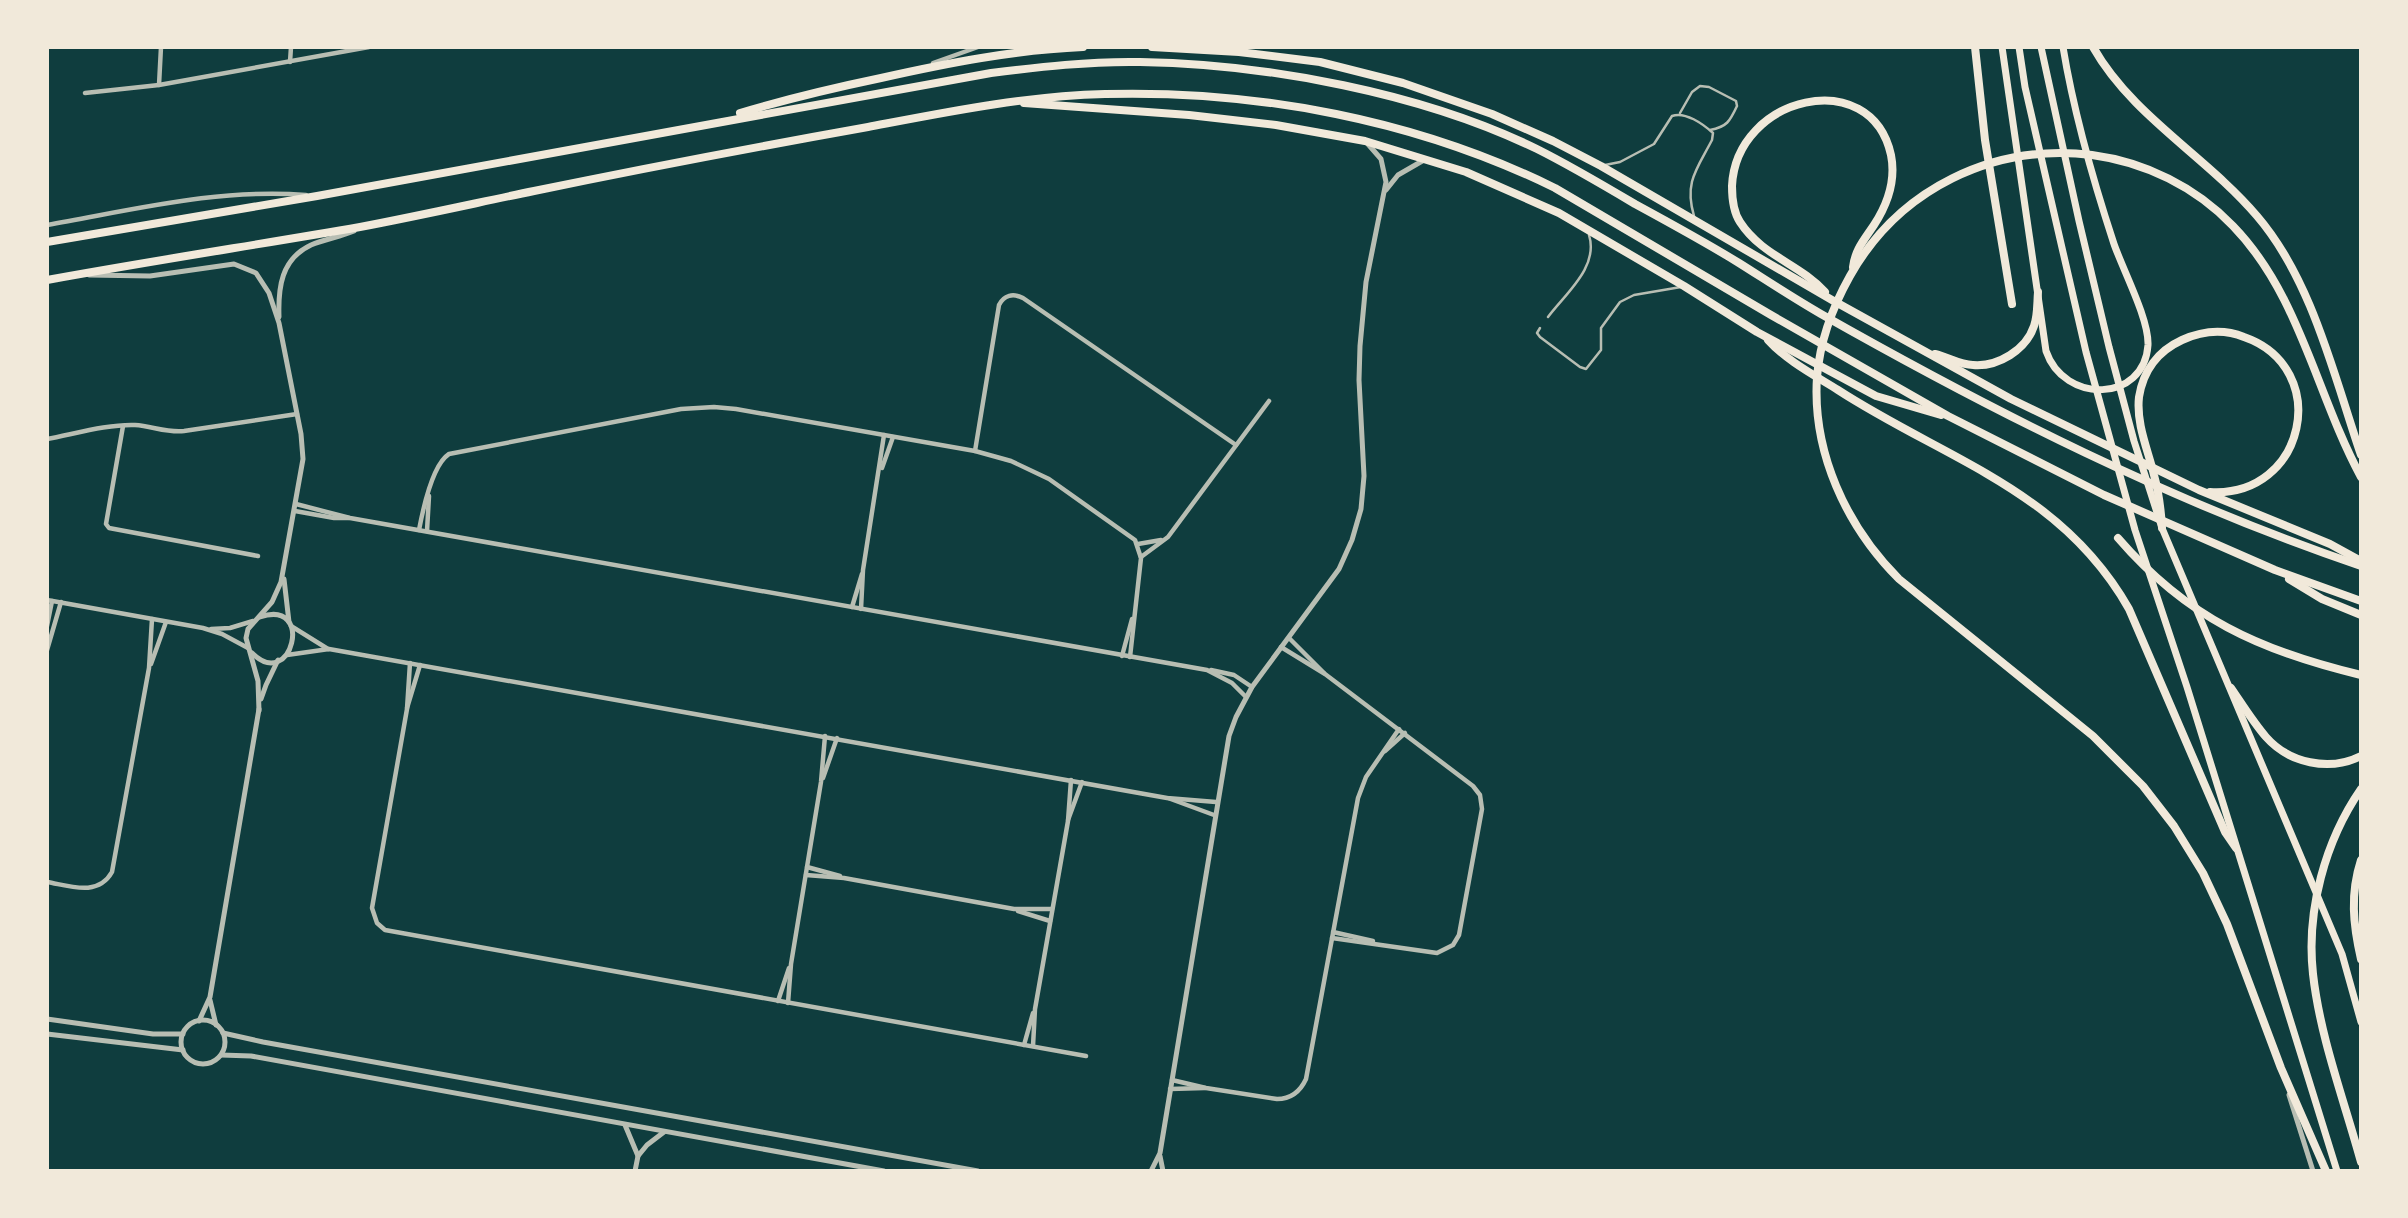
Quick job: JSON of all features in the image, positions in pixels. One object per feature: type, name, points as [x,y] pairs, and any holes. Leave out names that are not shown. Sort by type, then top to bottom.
[{"type":"highway","points":[[704,125],[783,100],[912,71],[1007,53],[1083,47]]},
{"type":"highway","points":[[1152,47],[1237,50],[1320,62],[1403,83],[1492,114],[1601,166],[1919,349],[2067,427],[2199,490],[2330,544],[2361,563]]},
{"type":"highway","points":[[1975,47],[1985,140],[2012,304]]},
{"type":"highway","points":[[2093,47],[2105,67],[2130,97],[2241,199],[2283,250],[2311,310],[2361,455]]},
{"type":"highway","points":[[47,242],[317,196],[991,73],[1054,65],[1139,62],[1247,69],[1310,78],[1424,106],[1508,136],[1538,150],[1734,260],[1817,312],[1992,408],[2182,498],[2266,533],[2361,563]]},
{"type":"highway","points":[[47,280],[364,226],[708,155],[1004,102],[1105,94],[1206,97],[1256,102],[1338,116],[1442,141],[1492,159],[1555,188],[1948,416],[2104,495],[2275,570],[2361,601]]},
{"type":"highway","points":[[1832,300],[1817,283],[1774,257],[1751,237],[1738,219],[1732,194],[1733,169],[1743,145],[1758,126],[1779,110],[1807,101],[1838,101],[1873,120],[1886,141],[1892,163],[1892,181],[1886,204],[1857,248],[1853,270]]},
{"type":"highway","points":[[1004,102],[1246,121],[1365,141],[1425,159],[1476,177],[1559,213],[1763,335],[1876,396],[1948,416]]},
{"type":"highway","points":[[2326,1171],[2281,1068],[2215,898],[2189,849],[2158,804],[2127,768],[2093,736],[1899,579],[1885,565],[1851,518],[1830,466],[1818,411],[1818,369],[1822,344],[1831,313],[1853,270],[1874,239],[1912,202],[1940,183],[1992,162],[2046,153],[2101,156],[2137,165],[2171,179],[2217,211],[2259,256],[2296,325],[2361,477]]},
{"type":"highway","points":[[1919,349],[1973,365],[2001,360],[2017,350],[2030,336],[2036,318],[2038,292]]},
{"type":"highway","points":[[2162,528],[2158,491],[2140,423],[2139,396],[2145,376],[2157,358],[2172,344],[2218,332],[2238,335],[2258,343],[2274,355],[2287,371],[2295,390],[2299,411],[2293,445],[2273,472],[2244,489],[2221,493],[2199,490]]},
{"type":"highway","points":[[1763,335],[1790,360],[1865,408],[1970,463],[2028,498],[2061,523],[2088,551],[2129,609],[2225,832],[2236,848]]},
{"type":"highway","points":[[2118,538],[2172,593],[2215,622],[2245,638],[2295,657],[2361,675]]},
{"type":"highway","points":[[2275,570],[2322,599],[2361,615]]},
{"type":"highway","points":[[2231,688],[2265,736],[2291,756],[2323,764],[2361,757]]},
{"type":"highway","points":[[2361,789],[2340,825],[2326,860],[2316,896],[2312,934],[2312,971],[2318,1008],[2361,1162]]},
{"type":"highway","points":[[2361,860],[2355,879],[2353,908],[2361,959]]},
{"type":"main road","points":[[2002,47],[2046,351],[2052,366],[2063,378],[2077,387],[2101,390],[2124,383],[2136,373],[2147,351],[2146,330],[2096,185],[2063,47]]},
{"type":"main road","points":[[2019,47],[2025,87],[2086,352],[2135,530],[2187,687],[2337,1171]]},
{"type":"main road","points":[[2041,47],[2078,221],[2109,347],[2134,441],[2162,528],[2342,954],[2361,1022]]},
{"type":"main road","points":[[2047,47],[2048,79]]},
{"type":"street","points":[[159,85],[161,47]]},
{"type":"street","points":[[290,62],[291,47]]},
{"type":"street","points":[[85,93],[159,85],[369,47]]},
{"type":"street","points":[[912,71],[978,47]]},
{"type":"street","points":[[1151,1171],[1160,1153],[1229,736],[1252,687],[1339,569],[1352,540],[1361,509],[1364,476],[1360,346],[1367,272],[1386,181],[1381,159],[1365,141]]},
{"type":"street","points":[[1384,193],[1398,175],[1425,159]]},
{"type":"street","points":[[47,225],[203,198],[249,194],[317,196]]},
{"type":"street","points":[[279,323],[280,281],[296,255],[313,244],[364,226]]},
{"type":"street","points":[[79,274],[145,276],[226,264],[242,265],[256,273],[266,285],[279,323],[303,460],[284,573],[272,602],[248,629],[246,638],[258,681],[259,711]]},
{"type":"street","points":[[975,451],[999,305],[1008,296],[1016,295],[1236,445]]},
{"type":"street","points":[[1141,557],[1168,537],[1269,401]]},
{"type":"street","points":[[419,530],[438,463],[454,452],[692,408],[736,409],[975,451],[1012,461],[1049,479],[1129,534],[1138,544],[1141,557],[1130,657]]},
{"type":"street","points":[[47,439],[123,426],[177,432],[297,414]]},
{"type":"street","points":[[123,426],[106,524],[108,528],[258,556]]},
{"type":"street","points":[[852,607],[863,570],[884,435]]},
{"type":"street","points":[[880,472],[893,437]]},
{"type":"street","points":[[427,531],[429,495]]},
{"type":"street","points":[[296,504],[419,530],[1228,673],[1252,687]]},
{"type":"street","points":[[295,512],[334,518],[350,517]]},
{"type":"street","points":[[1138,544],[1154,543],[1168,537]]},
{"type":"street","points":[[861,609],[863,570]]},
{"type":"street","points":[[284,573],[285,598],[293,641],[287,655]]},
{"type":"street","points":[[47,626],[50,600],[203,628],[222,634],[260,660],[278,660],[287,655],[329,649],[1167,798],[1216,802]]},
{"type":"street","points":[[47,649],[61,603]]},
{"type":"street","points":[[203,628],[230,628],[275,615],[329,649]]},
{"type":"street","points":[[1122,656],[1134,615]]},
{"type":"street","points":[[47,882],[94,888],[105,882],[112,872],[149,668],[152,619]]},
{"type":"street","points":[[149,668],[166,622]]},
{"type":"street","points":[[1289,638],[1325,674]]},
{"type":"street","points":[[1281,647],[1325,674],[1405,733],[1473,786],[1480,795],[1482,809],[1459,935],[1453,945],[1437,953],[1332,939]]},
{"type":"street","points":[[199,1021],[210,997],[259,711],[266,685],[278,660]]},
{"type":"street","points":[[410,663],[407,709],[373,900],[372,913],[381,927],[390,932],[1086,1056]]},
{"type":"street","points":[[407,709],[420,665]]},
{"type":"street","points":[[1206,670],[1232,683],[1246,697]]},
{"type":"street","points":[[1172,1080],[1277,1099],[1288,1097],[1301,1088],[1306,1079],[1358,798],[1366,777],[1399,729]]},
{"type":"street","points":[[1381,754],[1405,733]]},
{"type":"street","points":[[788,1003],[790,964],[821,782],[825,736]]},
{"type":"street","points":[[821,782],[837,738]]},
{"type":"street","points":[[1033,1046],[1035,1009],[1068,821],[1071,780]]},
{"type":"street","points":[[1068,821],[1082,782]]},
{"type":"street","points":[[1167,798],[1214,815]]},
{"type":"street","points":[[807,867],[844,878]]},
{"type":"street","points":[[806,875],[844,878],[1014,909],[1050,921]]},
{"type":"street","points":[[1014,909],[1052,909]]},
{"type":"street","points":[[1333,932],[1377,943]]},
{"type":"street","points":[[778,1001],[790,964]]},
{"type":"street","points":[[210,997],[216,1024],[223,1032],[225,1042],[221,1055]]},
{"type":"street","points":[[1024,1045],[1035,1009]]},
{"type":"street","points":[[47,1019],[153,1034],[183,1034]]},
{"type":"street","points":[[216,1024],[199,1021],[190,1025],[183,1034],[183,1050],[189,1058],[198,1063],[208,1063],[221,1055],[251,1056],[884,1171]]},
{"type":"street","points":[[223,1032],[262,1042],[978,1171]]},
{"type":"street","points":[[47,1034],[183,1050]]},
{"type":"street","points":[[2281,1068],[2313,1171]]},
{"type":"street","points":[[1170,1089],[1206,1088]]},
{"type":"street","points":[[625,1125],[638,1156],[635,1171]]},
{"type":"street","points":[[638,1156],[664,1132]]},
{"type":"street","points":[[1160,1153],[1163,1171]]},
{"type":"lane","points":[[1601,166],[1620,162],[1657,141],[1672,116],[1680,113],[1692,92],[1700,86],[1709,87],[1736,101],[1737,106],[1728,124],[1710,130],[1680,113]]},
{"type":"lane","points":[[1696,223],[1689,194],[1712,140],[1710,130]]},
{"type":"lane","points":[[1548,317],[1589,265],[1592,246],[1586,228]]},
{"type":"lane","points":[[1539,328],[1537,333],[1540,337],[1586,369],[1601,350],[1601,328],[1620,302],[1634,295],[1684,286]]}]
